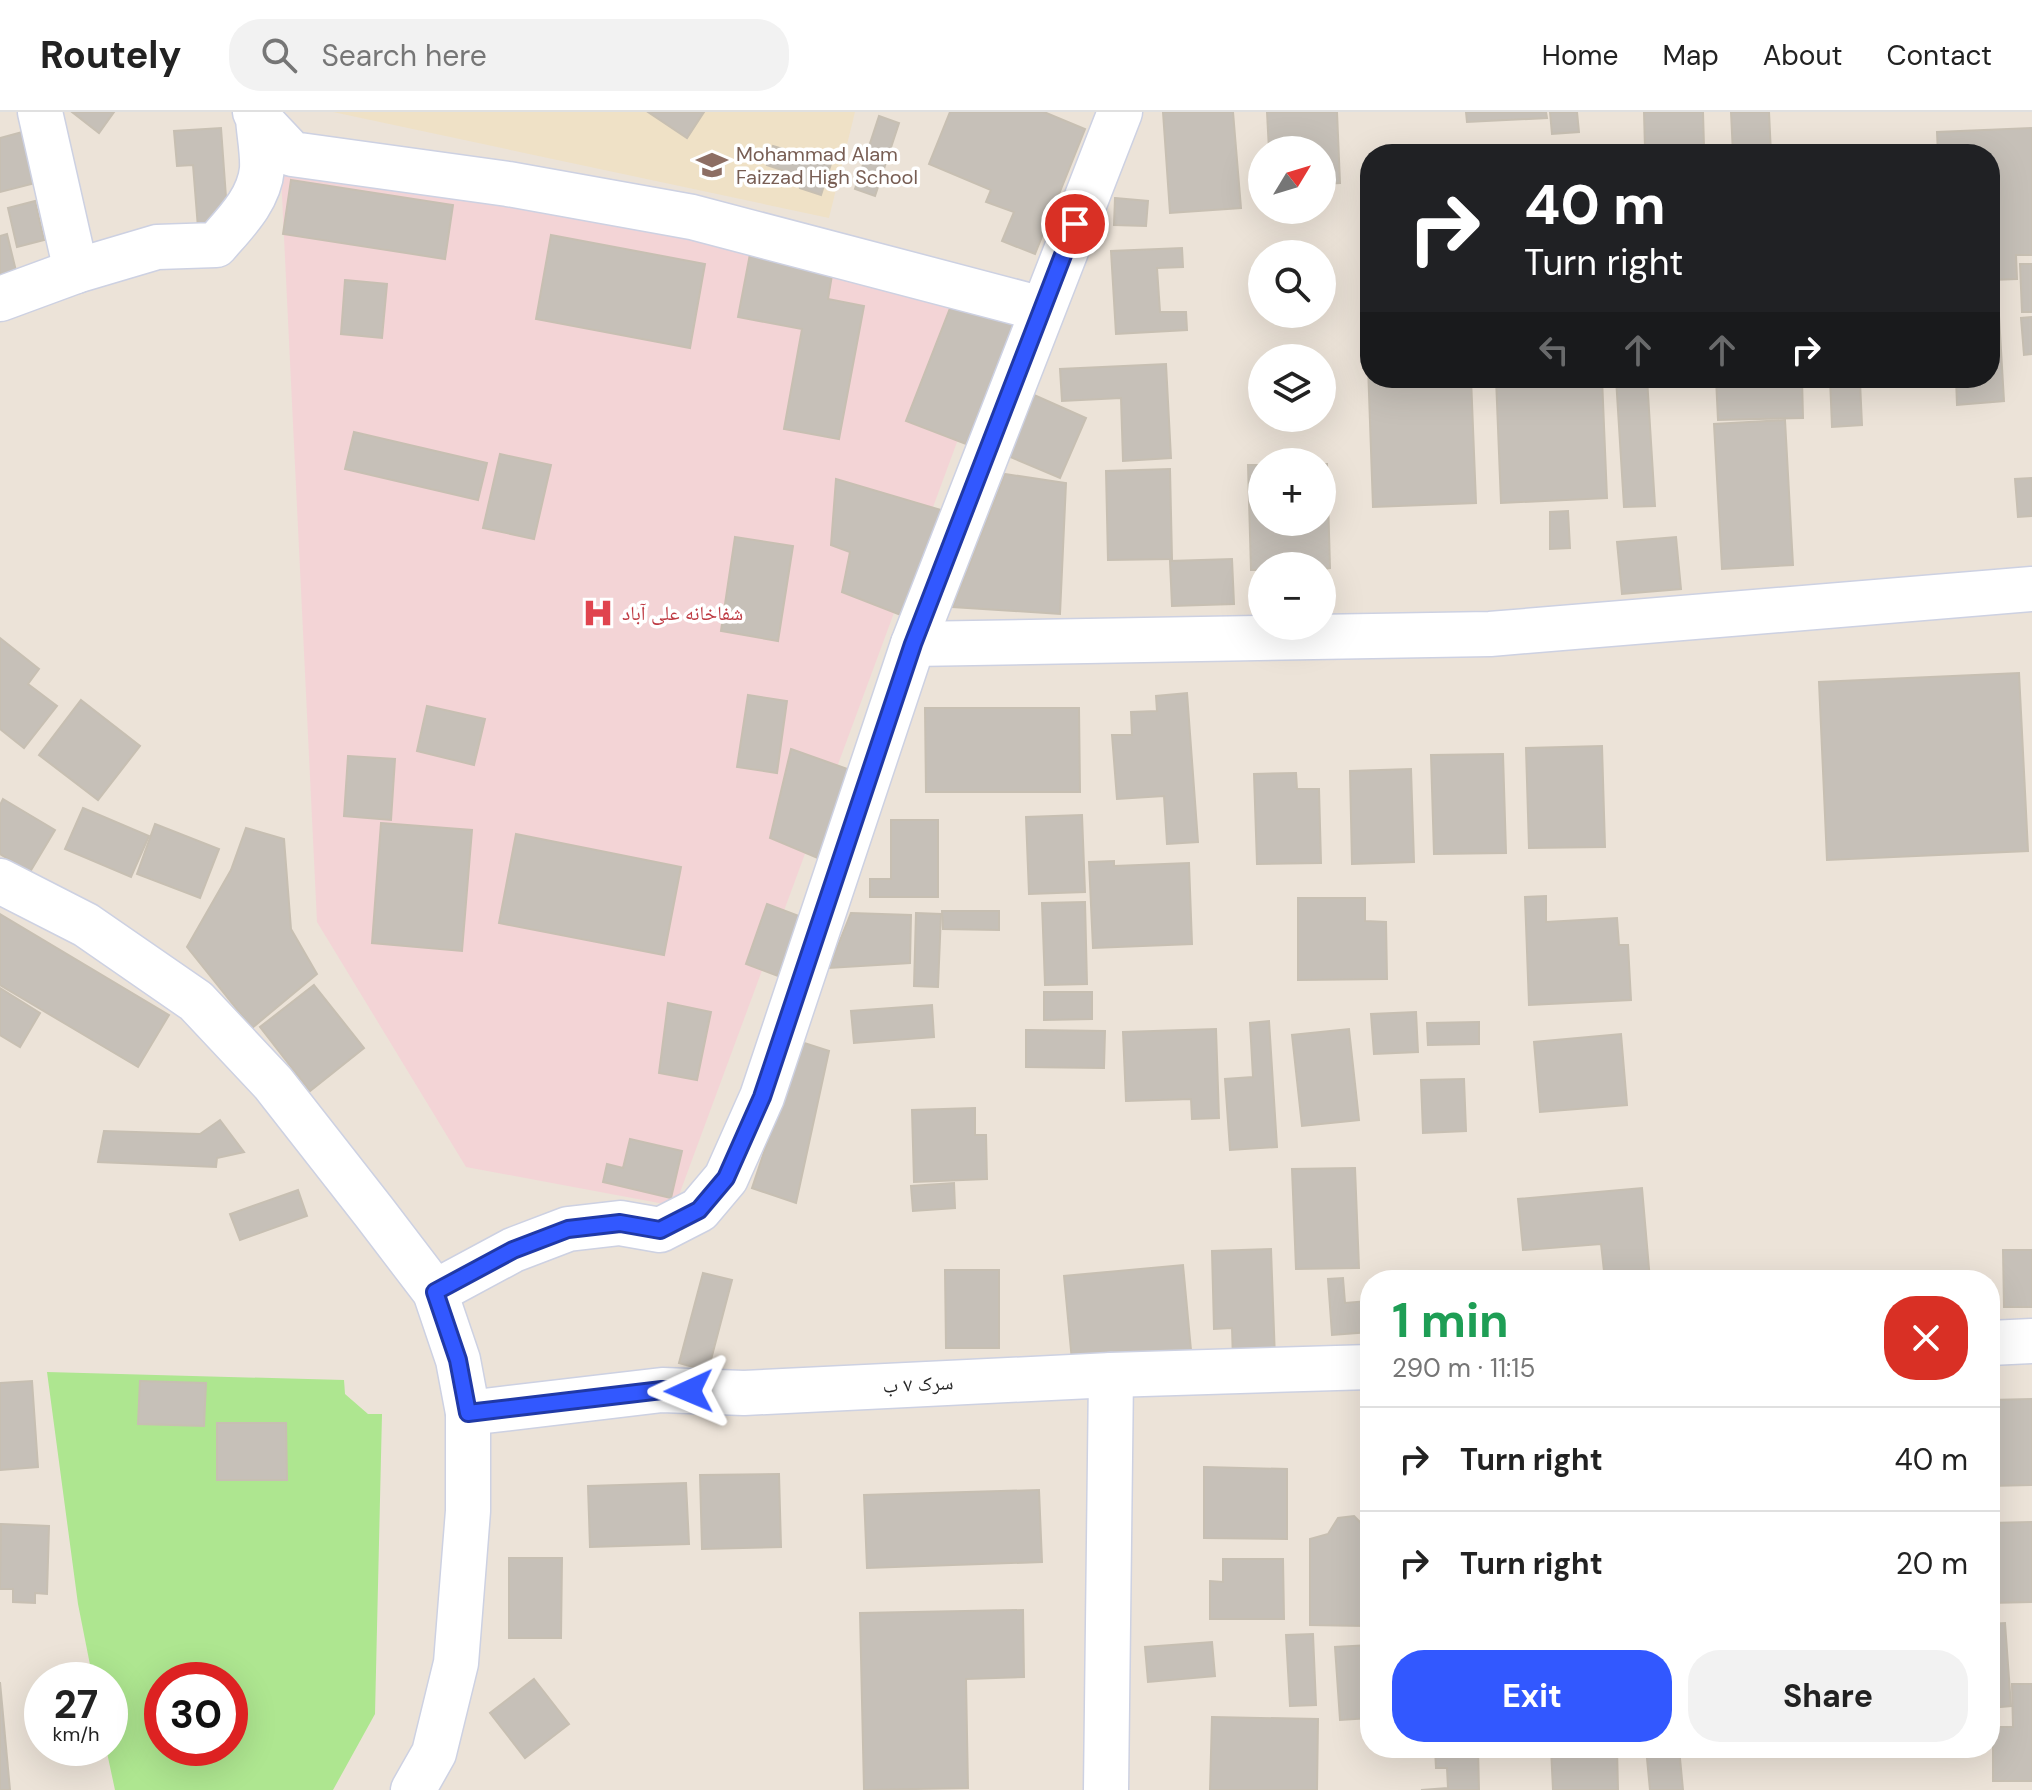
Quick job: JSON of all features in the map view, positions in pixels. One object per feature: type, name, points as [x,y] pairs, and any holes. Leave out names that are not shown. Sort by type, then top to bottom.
[{"type":"street","points":[[40,112],[76,271]]},
{"type":"street","points":[[435,1292],[513,1250],[568,1229],[620,1223],[660,1230],[699,1210],[726,1178],[762,1097],[913,644],[1120,112]]},
{"type":"street","points":[[0,299],[76,271],[157,247],[216,245],[256,194],[262,169],[256,115]]},
{"type":"street","points":[[256,115],[292,154],[508,184],[692,217],[1042,309]]},
{"type":"street","points":[[913,644],[1490,634],[2032,589]]},
{"type":"street","points":[[0,881],[86,925],[196,1001],[273,1083],[435,1292],[458,1360],[468,1413],[468,1511],[456,1663],[434,1753],[413,1790]]},
{"type":"street","points":[[2000,1343],[2032,1341]]},
{"type":"street","name":"سرک ۷ ب","points":[[468,1413],[662,1390],[744,1393],[1111,1375],[1360,1367]]},
{"type":"street","points":[[1106,1790],[1111,1375]]},
{"type":"shaded area","name":"Mohammad Alam Faizzad High School","points":[[333,112],[855,112],[829,218]]},
{"type":"shaded area","name":"شفاخانه علی آباد","points":[[280,154],[1008,304],[675,1206],[466,1167],[317,922]]},
{"type":"green space","points":[[47,1372],[344,1380],[345,1394],[368,1414],[382,1414],[375,1714],[333,1790],[115,1790],[110,1766],[128,1766],[128,1662],[89,1662],[78,1604]]},
{"type":"building","points":[[72,112],[114,112],[99,133]]},
{"type":"building","points":[[648,112],[704,112],[687,138]]},
{"type":"building","points":[[950,112],[1044,112],[1085,129],[1035,254],[1002,241],[1014,212],[986,202],[991,190],[929,164]]},
{"type":"building","points":[[1163,112],[1233,112],[1241,208],[1170,213]]},
{"type":"building","points":[[1267,112],[1337,112],[1340,183],[1336,183],[1336,136],[1268,136]]},
{"type":"building","points":[[1466,112],[1546,112],[1547,118],[1467,122]]},
{"type":"building","points":[[1550,112],[1577,112],[1579,132],[1552,134]]},
{"type":"building","points":[[1644,112],[1703,112],[1704,144],[1645,144]]},
{"type":"building","points":[[1731,112],[1769,112],[1771,144],[1733,144]]},
{"type":"building","points":[[879,116],[899,123],[875,196],[855,189]]},
{"type":"building","points":[[221,128],[228,225],[198,228],[193,165],[177,166],[174,131]]},
{"type":"building","points":[[2032,128],[2032,255],[2016,255],[2017,279],[2000,280],[2000,144],[1938,144],[1937,132]]},
{"type":"building","points":[[26,131],[39,182],[0,192],[0,138]]},
{"type":"building","points":[[773,146],[831,164],[821,195],[800,188],[803,177],[767,165]]},
{"type":"building","points":[[291,180],[453,205],[445,259],[283,234]]},
{"type":"building","points":[[1115,198],[1148,201],[1146,226],[1114,225]]},
{"type":"building","points":[[35,201],[44,240],[17,247],[8,208]]},
{"type":"building","points":[[7,234],[17,275],[0,279],[0,236]]},
{"type":"building","points":[[551,235],[705,264],[690,348],[536,319]]},
{"type":"building","points":[[1182,248],[1183,267],[1157,268],[1160,312],[1186,312],[1187,330],[1116,334],[1111,251]]},
{"type":"building","points":[[750,254],[833,269],[828,299],[864,306],[839,439],[784,429],[802,329],[738,317]]},
{"type":"building","points":[[2020,264],[2032,264],[2032,312],[2022,312]]},
{"type":"building","points":[[345,280],[387,284],[382,338],[341,334]]},
{"type":"building","points":[[954,298],[1014,322],[966,444],[906,421]]},
{"type":"building","points":[[2032,317],[2032,354],[2024,355],[2021,318]]},
{"type":"building","points":[[2000,333],[2004,401],[1957,405],[1956,388],[2000,388]]},
{"type":"building","points":[[1166,364],[1171,458],[1123,461],[1121,398],[1062,401],[1060,369]]},
{"type":"building","points":[[1369,388],[1471,388],[1476,503],[1373,507]]},
{"type":"building","points":[[1496,388],[1602,388],[1607,498],[1501,503]]},
{"type":"building","points":[[1617,388],[1648,388],[1655,506],[1624,507]]},
{"type":"building","points":[[1716,388],[1802,388],[1803,418],[1718,420]]},
{"type":"building","points":[[1830,388],[1860,388],[1862,425],[1832,427]]},
{"type":"building","points":[[1034,395],[1086,418],[1060,478],[1008,456]]},
{"type":"building","points":[[1785,420],[1793,565],[1722,569],[1714,424]]},
{"type":"building","points":[[354,432],[487,463],[478,500],[345,469]]},
{"type":"building","points":[[500,454],[551,465],[534,539],[483,528]]},
{"type":"building","points":[[1170,469],[1172,559],[1108,560],[1106,471]]},
{"type":"building","points":[[1005,474],[1066,483],[1060,614],[953,607]]},
{"type":"building","points":[[2032,478],[2032,516],[2018,517],[2015,479]]},
{"type":"building","points":[[836,479],[951,513],[911,619],[842,592],[850,552],[831,545]]},
{"type":"building","points":[[1568,511],[1570,548],[1550,549],[1550,512]]},
{"type":"building","points":[[1250,536],[1329,536],[1330,552],[1250,552]]},
{"type":"building","points":[[735,537],[793,546],[778,641],[721,631]]},
{"type":"building","points":[[1676,537],[1681,589],[1622,594],[1617,542]]},
{"type":"building","points":[[1232,559],[1234,604],[1172,606],[1170,561]]},
{"type":"building","points":[[0,638],[39,669],[28,684],[57,706],[24,748],[0,729]]},
{"type":"building","points":[[2019,673],[2028,851],[1827,860],[1819,682]]},
{"type":"building","points":[[1187,693],[1198,842],[1167,844],[1164,796],[1117,799],[1112,735],[1132,735],[1131,712],[1157,711],[1156,696]]},
{"type":"building","points":[[748,695],[787,701],[777,773],[737,767]]},
{"type":"building","points":[[81,700],[140,746],[98,800],[39,755]]},
{"type":"building","points":[[427,706],[485,719],[474,765],[417,751]]},
{"type":"building","points":[[925,708],[1079,708],[1080,792],[926,792]]},
{"type":"building","points":[[1602,746],[1605,847],[1529,848],[1526,748]]},
{"type":"building","points":[[791,749],[856,772],[820,859],[770,838]]},
{"type":"building","points":[[1503,754],[1506,853],[1434,854],[1431,755]]},
{"type":"building","points":[[348,756],[395,759],[391,820],[344,816]]},
{"type":"building","points":[[1411,769],[1414,862],[1352,864],[1350,771]]},
{"type":"building","points":[[1296,773],[1297,789],[1319,789],[1321,863],[1257,864],[1254,774]]},
{"type":"building","points":[[3,799],[55,830],[30,872],[0,854],[0,805]]},
{"type":"building","points":[[83,808],[149,836],[131,877],[65,849]]},
{"type":"building","points":[[1082,815],[1085,892],[1029,894],[1026,817]]},
{"type":"building","points":[[891,820],[938,820],[938,897],[870,897],[870,879],[891,879]]},
{"type":"building","points":[[381,823],[472,830],[462,951],[372,943]]},
{"type":"building","points":[[155,824],[219,849],[200,898],[137,874]]},
{"type":"building","points":[[246,828],[284,839],[291,929],[317,974],[252,1028],[187,947],[231,870]]},
{"type":"building","points":[[516,834],[681,867],[664,955],[499,923]]},
{"type":"building","points":[[1114,861],[1114,866],[1189,863],[1192,944],[1093,948],[1089,862]]},
{"type":"building","points":[[1546,896],[1546,922],[1617,918],[1619,945],[1628,945],[1631,1000],[1529,1005],[1525,897]]},
{"type":"building","points":[[1298,898],[1365,898],[1365,921],[1386,922],[1387,979],[1298,980]]},
{"type":"building","points":[[1085,902],[1087,984],[1045,985],[1042,903]]},
{"type":"building","points":[[767,904],[799,916],[778,976],[746,964]]},
{"type":"building","points":[[942,911],[999,911],[999,930],[943,929]]},
{"type":"building","points":[[851,913],[911,915],[910,963],[829,968]]},
{"type":"building","points":[[916,913],[941,914],[938,987],[914,986]]},
{"type":"building","points":[[0,914],[169,1015],[138,1067],[0,985]]},
{"type":"building","points":[[314,985],[364,1048],[310,1091],[260,1027]]},
{"type":"building","points":[[0,988],[40,1013],[20,1047],[0,1035]]},
{"type":"building","points":[[1044,992],[1092,992],[1092,1019],[1044,1020]]},
{"type":"building","points":[[668,1003],[711,1012],[697,1080],[659,1073]]},
{"type":"building","points":[[932,1005],[934,1037],[854,1043],[851,1011]]},
{"type":"building","points":[[1416,1012],[1418,1052],[1374,1054],[1371,1014]]},
{"type":"building","points":[[1269,1021],[1277,1147],[1230,1150],[1225,1079],[1253,1077],[1250,1023]]},
{"type":"building","points":[[1479,1022],[1479,1044],[1428,1045],[1427,1023]]},
{"type":"building","points":[[1216,1029],[1219,1118],[1192,1119],[1191,1099],[1126,1101],[1123,1032]]},
{"type":"building","points":[[1349,1029],[1359,1120],[1302,1126],[1292,1035]]},
{"type":"building","points":[[1026,1030],[1105,1031],[1104,1068],[1026,1067]]},
{"type":"building","points":[[1621,1034],[1627,1105],[1540,1112],[1534,1042]]},
{"type":"building","points":[[801,1042],[829,1051],[796,1203],[752,1188]]},
{"type":"building","points":[[1464,1079],[1466,1131],[1423,1133],[1421,1080]]},
{"type":"building","points":[[975,1108],[975,1135],[986,1135],[987,1179],[914,1182],[912,1110]]},
{"type":"building","points":[[220,1120],[244,1152],[217,1158],[216,1167],[98,1162],[104,1131],[200,1134]]},
{"type":"building","points":[[630,1139],[682,1151],[671,1198],[603,1182],[607,1164],[623,1168]]},
{"type":"building","points":[[1355,1168],[1359,1268],[1296,1269],[1292,1169]]},
{"type":"building","points":[[954,1183],[955,1208],[913,1211],[911,1186]]},
{"type":"building","points":[[1642,1188],[1649,1270],[1604,1270],[1601,1244],[1523,1250],[1518,1199]]},
{"type":"building","points":[[298,1190],[307,1216],[240,1240],[230,1214]]},
{"type":"building","points":[[1271,1249],[1275,1359],[1233,1361],[1232,1328],[1214,1329],[1212,1251]]},
{"type":"building","points":[[2003,1250],[2032,1250],[2032,1307],[2004,1307]]},
{"type":"building","points":[[1183,1265],[1191,1350],[1072,1361],[1064,1276]]},
{"type":"building","points":[[945,1270],[999,1270],[999,1348],[946,1348]]},
{"type":"building","points":[[703,1273],[732,1280],[708,1371],[679,1363]]},
{"type":"building","points":[[1343,1278],[1345,1303],[1360,1302],[1360,1333],[1332,1335],[1328,1279]]},
{"type":"building","points":[[32,1381],[38,1467],[0,1470],[0,1383]]},
{"type":"building","points":[[140,1381],[206,1383],[204,1426],[138,1424]]},
{"type":"building","points":[[2032,1399],[2032,1485],[2000,1486],[2000,1400]]},
{"type":"building","points":[[217,1423],[286,1423],[287,1480],[217,1480]]},
{"type":"building","points":[[1204,1467],[1287,1469],[1287,1539],[1204,1538]]},
{"type":"building","points":[[779,1474],[781,1547],[702,1549],[700,1475]]},
{"type":"building","points":[[686,1483],[689,1544],[590,1547],[588,1486]]},
{"type":"building","points":[[1039,1490],[1042,1562],[867,1568],[864,1495]]},
{"type":"building","points":[[1354,1516],[1360,1522],[1360,1626],[1310,1625],[1310,1539],[1328,1534],[1338,1518]]},
{"type":"building","points":[[2032,1522],[2032,1602],[2000,1603],[2000,1523]]},
{"type":"building","points":[[1,1524],[49,1526],[47,1594],[35,1593],[35,1603],[13,1602],[13,1589],[0,1589]]},
{"type":"building","points":[[509,1558],[562,1558],[561,1638],[509,1638]]},
{"type":"building","points":[[1223,1559],[1283,1559],[1284,1619],[1210,1619],[1210,1581],[1223,1582]]},
{"type":"building","points":[[1023,1610],[1024,1677],[966,1679],[968,1788],[864,1790],[860,1613]]},
{"type":"building","points":[[2000,1623],[2005,1623],[2011,1706],[2000,1707]]},
{"type":"building","points":[[1313,1634],[1316,1705],[1290,1706],[1286,1635]]},
{"type":"building","points":[[1212,1642],[1215,1676],[1148,1682],[1145,1647]]},
{"type":"building","points":[[1360,1646],[1360,1719],[1340,1720],[1335,1647]]},
{"type":"building","points":[[534,1679],[569,1724],[525,1758],[490,1713]]},
{"type":"building","points":[[0,1682],[10,1790],[0,1790]]},
{"type":"building","points":[[2012,1684],[2032,1684],[2032,1781],[1993,1781],[1993,1758],[2000,1758],[2000,1727],[2013,1727]]},
{"type":"building","points":[[1212,1717],[1318,1719],[1317,1790],[1210,1790]]},
{"type":"building","points":[[1436,1758],[1478,1758],[1479,1790],[1421,1790],[1448,1788],[1447,1768],[1436,1768]]},
{"type":"building","points":[[1551,1758],[1617,1758],[1618,1790],[1553,1790]]},
{"type":"building","points":[[1647,1758],[1680,1758],[1683,1790],[1650,1790]]},
{"type":"place","name":"Mohammad Alam Faizzad High School","points":[[712,165]]},
{"type":"place","name":"شفاخانه علی آباد","points":[[598,613]]},
{"type":"route","points":[[689,1391],[662,1390],[468,1413],[458,1360],[435,1292],[513,1250],[568,1229],[620,1223],[660,1230],[699,1210],[726,1178],[762,1097],[913,644],[1075,224]]}]
